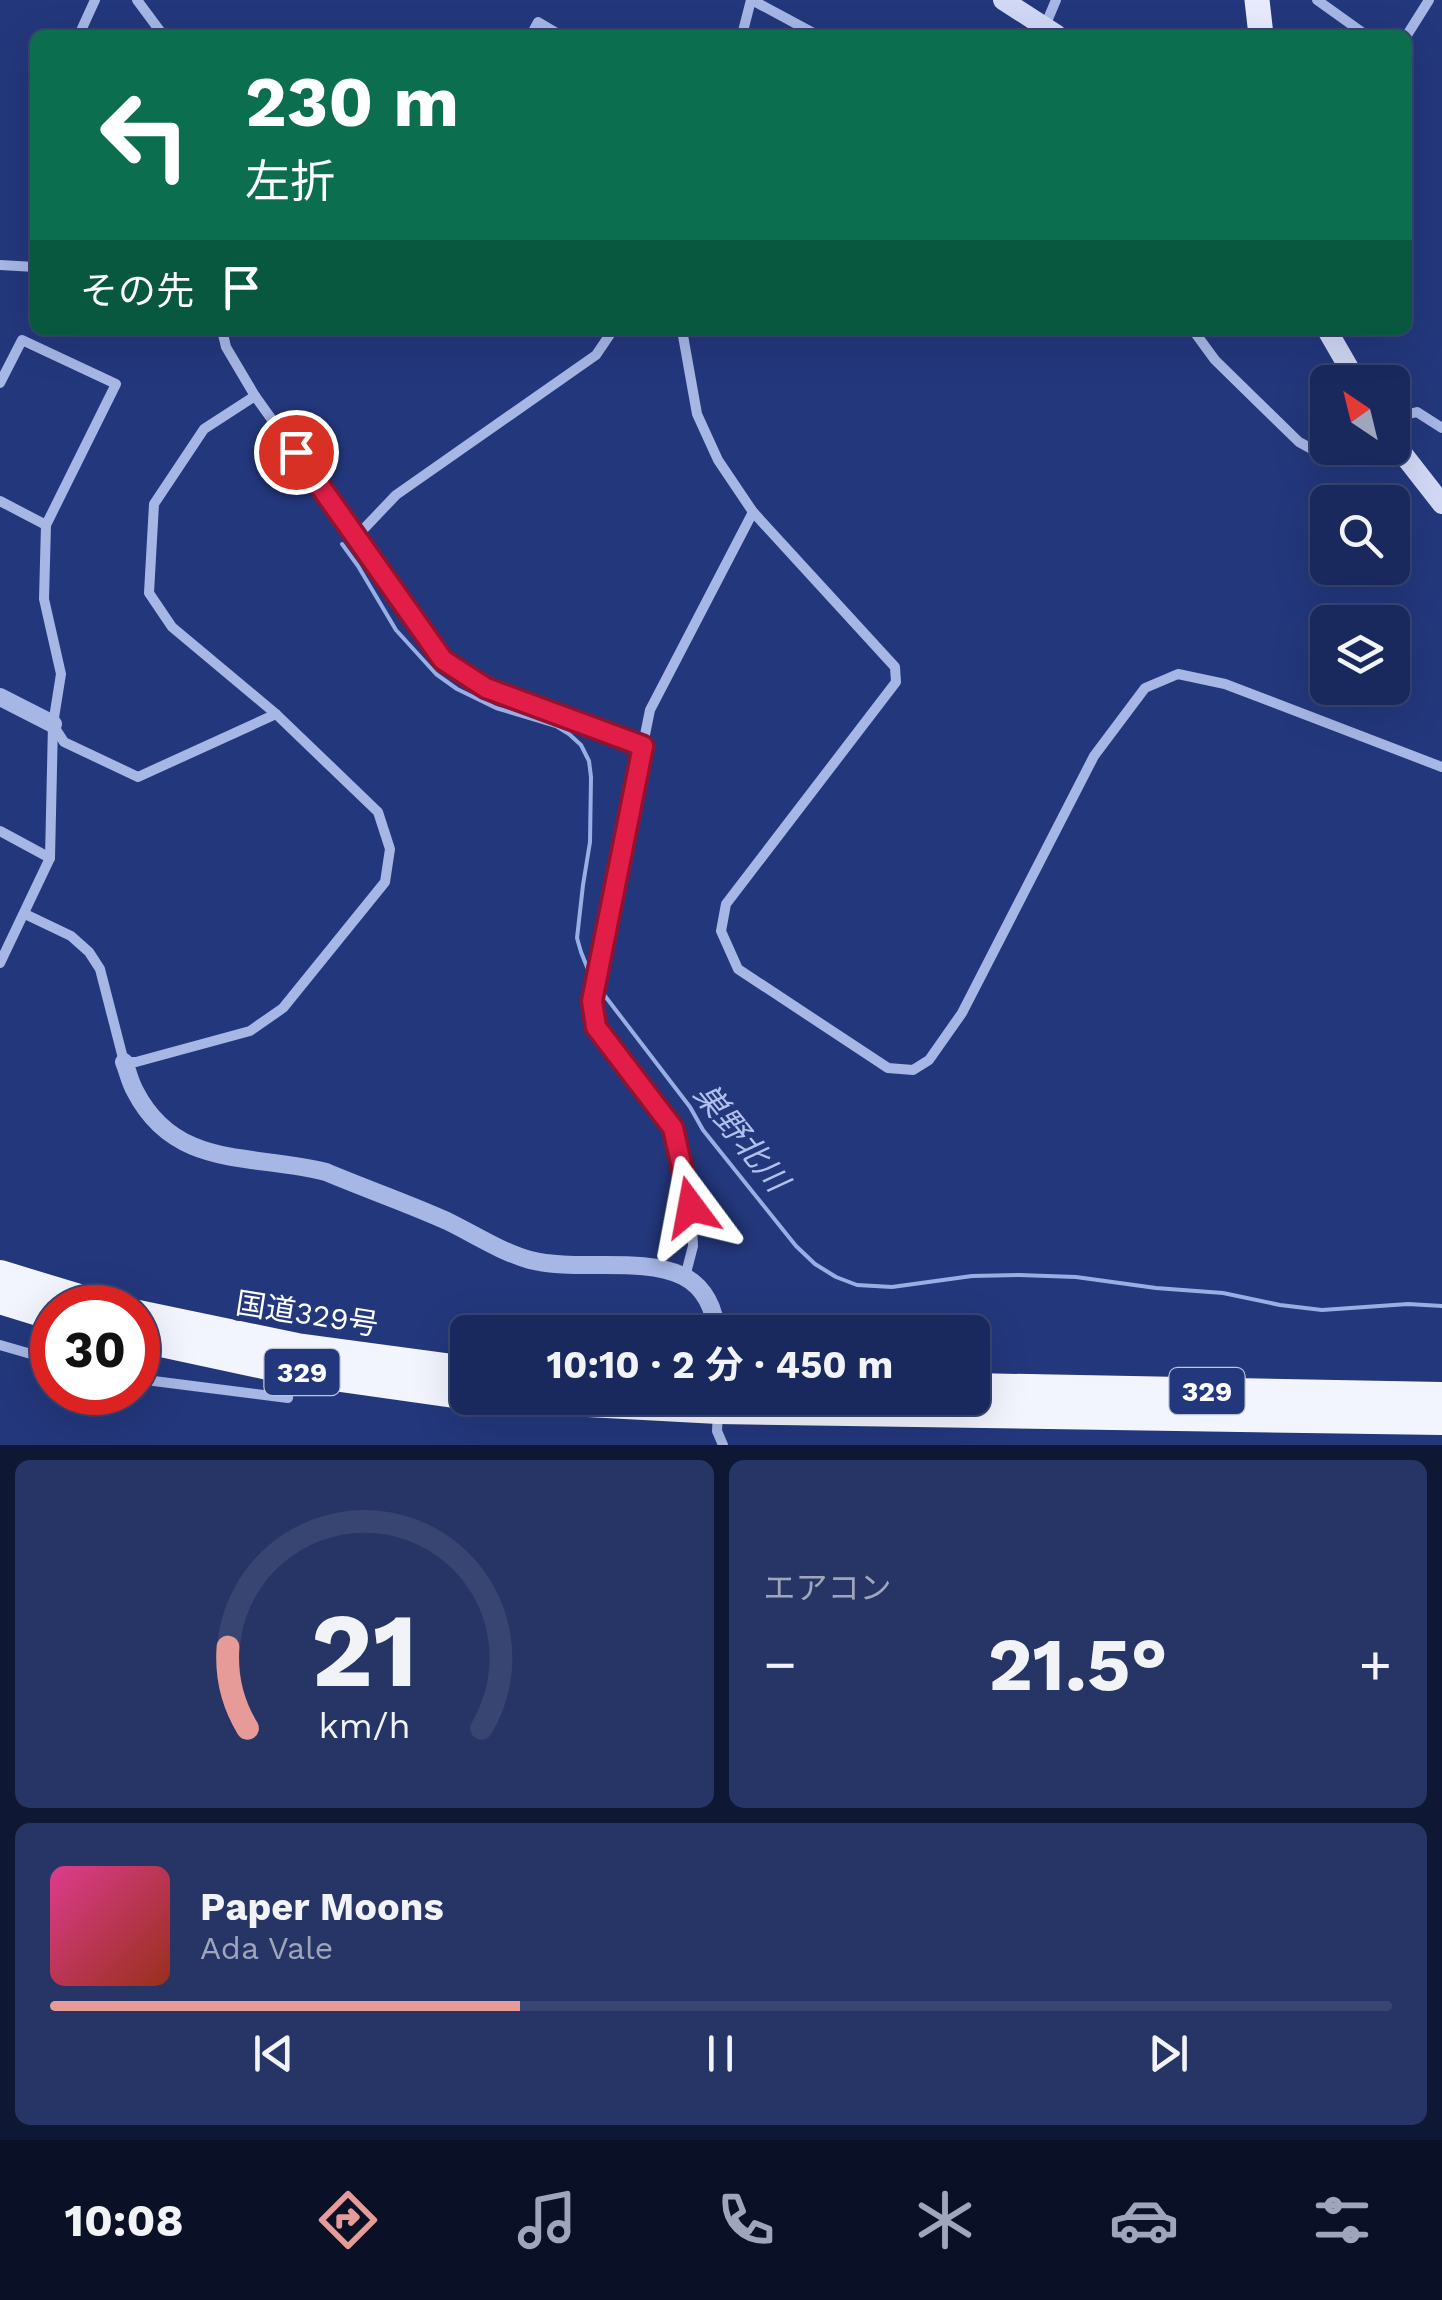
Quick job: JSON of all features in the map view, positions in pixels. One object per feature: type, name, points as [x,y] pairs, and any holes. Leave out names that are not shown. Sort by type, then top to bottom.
[{"type":"highway","points":[[0,1274],[36,1285]]},
{"type":"highway","points":[[0,1300],[30,1309]]},
{"type":"highway","name":"国道329号","points":[[160,1319],[297,1347],[450,1368]]},
{"type":"highway","name":"国道329号","points":[[160,1343],[292,1371],[450,1393]]},
{"type":"highway","name":"329","points":[[990,1387],[1442,1396]]},
{"type":"highway","name":"329","points":[[990,1410],[1442,1421]]},
{"type":"main road","points":[[1003,0],[1042,30]]},
{"type":"main road","points":[[1257,0],[1260,30]]},
{"type":"main road","points":[[1330,335],[1347,365]]},
{"type":"main road","points":[[1410,464],[1442,504]]},
{"type":"street","points":[[81,30],[96,0]]},
{"type":"street","points":[[137,0],[159,30]]},
{"type":"street","points":[[743,30],[752,0],[808,30]]},
{"type":"street","points":[[1046,30],[1056,0]]},
{"type":"street","points":[[1317,0],[1359,30]]},
{"type":"street","points":[[1410,30],[1428,0]]},
{"type":"street","points":[[0,265],[30,267]]},
{"type":"street","points":[[223,335],[255,396],[443,660],[486,688],[643,746]]},
{"type":"street","points":[[356,537],[396,495],[596,355],[610,335]]},
{"type":"street","points":[[683,335],[697,414],[718,460],[753,512],[894,666],[896,682],[726,904],[721,930],[738,968],[888,1068],[913,1070],[929,1060],[962,1013],[1094,756],[1146,688],[1178,674],[1224,684],[1442,767]]},
{"type":"street","points":[[1197,335],[1215,360],[1299,442],[1310,448]]},
{"type":"street","points":[[0,383],[22,340],[116,384],[46,525],[44,599],[61,674],[53,724],[50,858],[0,963]]},
{"type":"street","points":[[124,1062],[250,1031],[282,1008],[385,882],[390,849],[378,812],[276,714],[172,627],[149,593],[154,504],[204,430],[255,396]]},
{"type":"street","points":[[1410,414],[1417,412],[1442,428]]},
{"type":"street","points":[[0,501],[46,525]]},
{"type":"street","points":[[686,1277],[693,1246],[691,1207],[673,1128],[596,1027],[592,1001],[650,710],[753,512]]},
{"type":"street","points":[[0,697],[53,724],[64,742],[138,777],[276,714]]},
{"type":"street","points":[[0,831],[50,858]]},
{"type":"street","points":[[25,914],[71,936],[89,952],[100,969],[135,1092],[155,1118],[180,1140],[206,1153],[233,1159],[326,1172],[445,1220],[530,1260],[645,1268],[686,1277],[703,1293],[714,1315]]},
{"type":"street","points":[[0,1344],[30,1353]]},
{"type":"street","points":[[160,1382],[288,1398],[292,1371]]},
{"type":"street","points":[[718,1415],[717,1431],[722,1445]]},
{"type":"waterway","name":"巣野北川","points":[[342,544],[396,630],[436,674],[496,708],[556,726],[581,745],[591,777],[590,842],[577,938],[589,972],[703,1130],[796,1246],[815,1264],[857,1285],[892,1287],[972,1276],[1076,1277],[1223,1293],[1322,1310],[1408,1304],[1442,1306]]},
{"type":"route","points":[[296,452],[443,660],[486,688],[643,746],[592,1001],[596,1027],[673,1128],[691,1207]]}]
